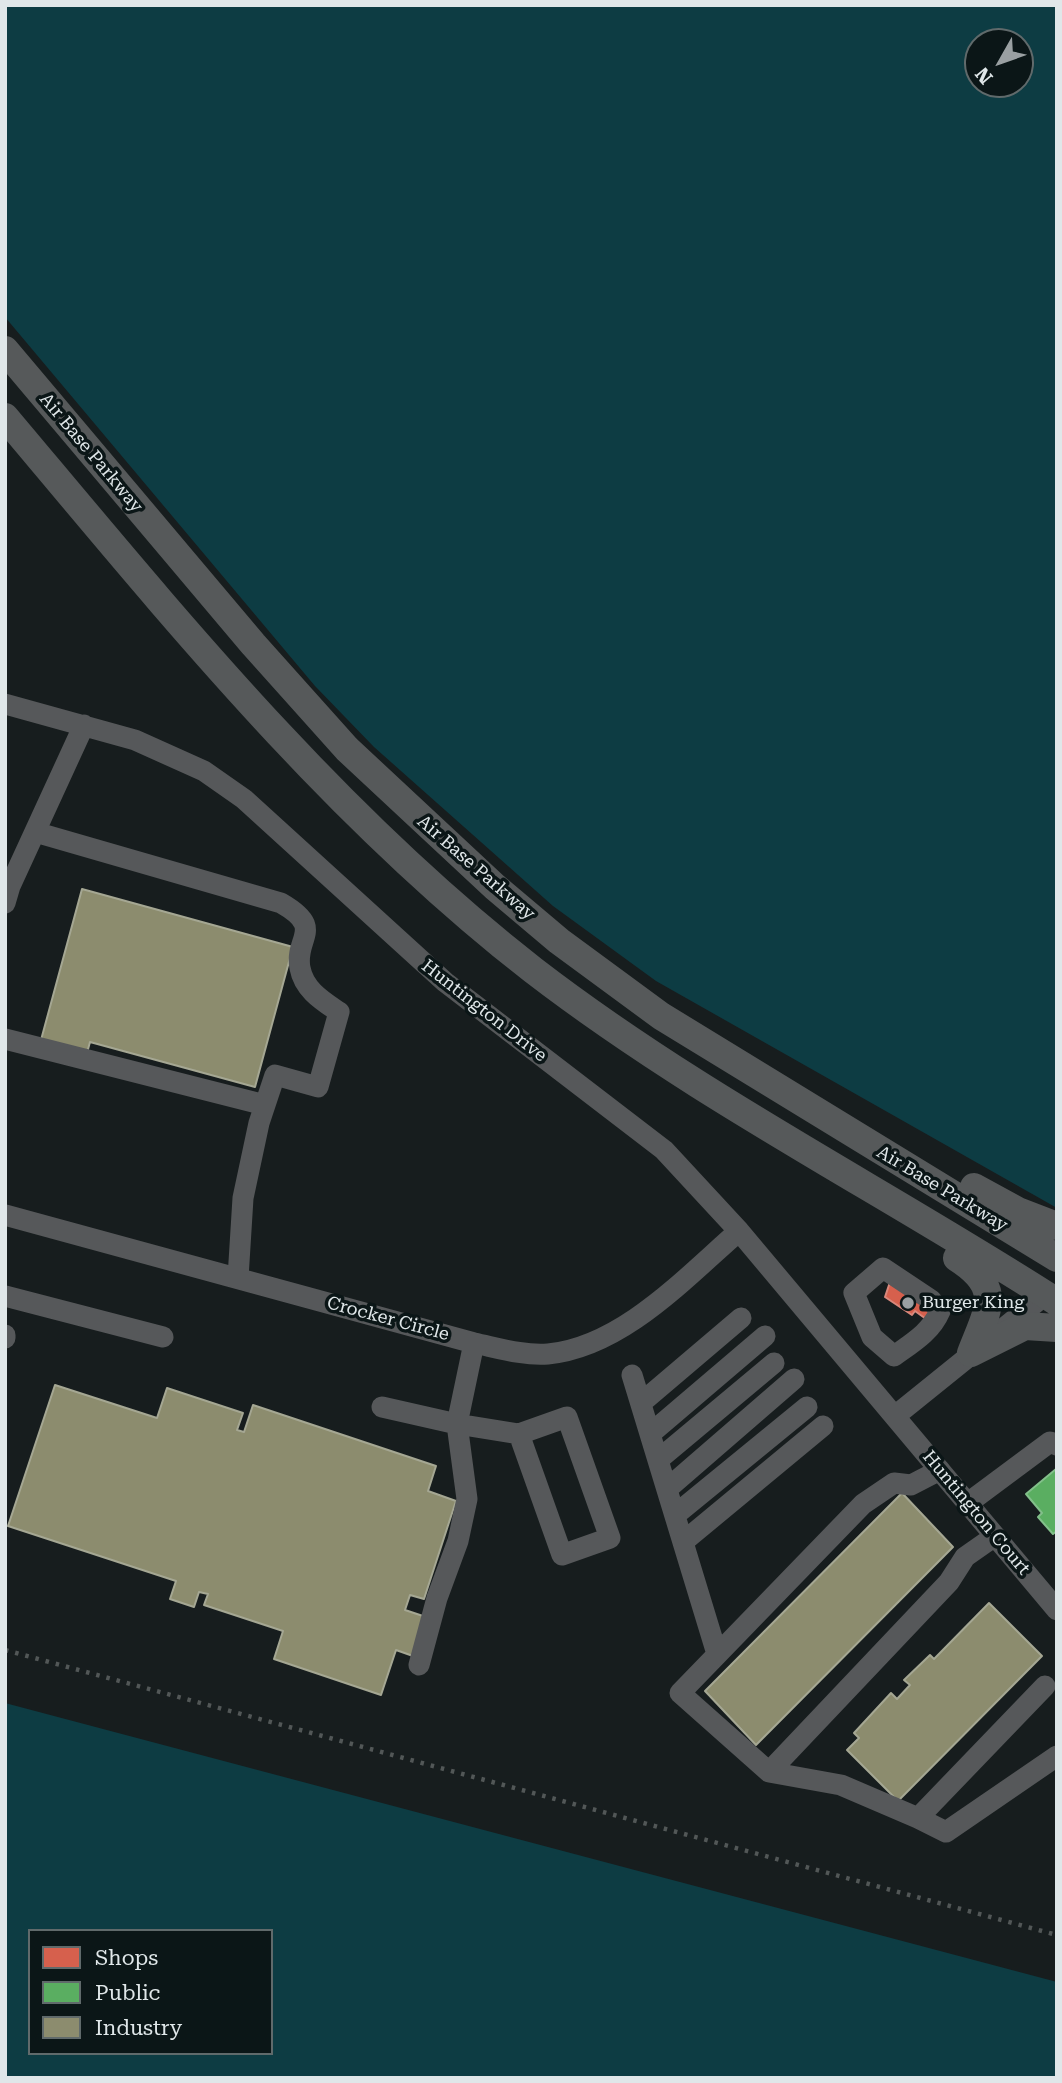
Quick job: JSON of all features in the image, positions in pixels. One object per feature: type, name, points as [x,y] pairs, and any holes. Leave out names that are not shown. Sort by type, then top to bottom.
[{"type":"main road","name":"Air Base Parkway","points":[[5,350],[253,644],[389,791],[495,887],[569,948],[661,1016],[809,1109],[1057,1258]]},
{"type":"main road","points":[[5,417],[269,727],[420,876],[535,971],[630,1040],[800,1147],[1053,1294]]},
{"type":"main road","points":[[809,1109],[943,1170],[1018,1211],[1057,1226]]},
{"type":"main road","points":[[800,1147],[883,1213],[976,1270],[983,1279],[990,1303],[971,1353]]},
{"type":"main road","points":[[971,1353],[1025,1326],[1057,1328]]},
{"type":"street","name":"Huntington Drive","points":[[5,704],[84,725],[172,754],[204,771],[244,799],[445,982],[664,1150],[739,1231],[895,1416]]},
{"type":"street","points":[[5,903],[84,725]]},
{"type":"street","points":[[35,832],[281,903],[299,913],[306,932],[300,967],[312,993],[340,1012],[318,1087],[275,1075],[265,1105],[243,1198],[238,1278]]},
{"type":"street","points":[[5,1040],[265,1105]]},
{"type":"street","name":"Crocker Circle","points":[[6,1220],[238,1278],[474,1343],[514,1352],[546,1354],[578,1349],[605,1338],[634,1320],[739,1231]]},
{"type":"street","points":[[895,1416],[971,1353],[1053,1294]]},
{"type":"street","points":[[5,1296],[163,1337]]},
{"type":"street","points":[[640,1403],[741,1318]]},
{"type":"street","points":[[650,1434],[765,1336]]},
{"type":"street","points":[[419,1665],[437,1598],[458,1541],[467,1499],[457,1424],[474,1343]]},
{"type":"street","points":[[658,1460],[775,1363]]},
{"type":"street","points":[[632,1376],[718,1654]]},
{"type":"street","points":[[667,1489],[794,1379]]},
{"type":"street","points":[[382,1407],[457,1424],[519,1434],[567,1417],[610,1538],[562,1555],[519,1434]]},
{"type":"street","points":[[675,1515],[807,1407]]},
{"type":"street","name":"Huntington Court","points":[[895,1416],[1057,1610]]},
{"type":"street","points":[[683,1542],[822,1426]]},
{"type":"street","points":[[968,1503],[1049,1442],[1057,1446]]},
{"type":"street","points":[[940,1469],[911,1485],[894,1483],[863,1504],[680,1693],[769,1772],[841,1785],[946,1832],[1057,1756]]},
{"type":"street","points":[[769,1772],[950,1582],[965,1556],[995,1536]]},
{"type":"street","points":[[918,1818],[1045,1686]]},
{"type":"shaded area","points":[[5,5],[1057,5],[1057,1208],[656,981],[553,906],[374,747],[315,686],[5,317]]},
{"type":"shaded area","points":[[5,1703],[1057,1982],[1057,2078],[5,2078]]},
{"type":"building: Shops","name":"Burger King","points":[[890,1282],[932,1310],[926,1319],[915,1311],[912,1315],[885,1297]]},
{"type":"building: Public","points":[[1056,1469],[1057,1531],[1053,1534],[1038,1517],[1042,1513],[1026,1494]]},
{"type":"building: Industry","points":[[82,889],[293,947],[255,1087],[90,1042],[87,1053],[41,1040]]},
{"type":"building: Industry","points":[[55,1385],[157,1418],[167,1388],[243,1413],[237,1430],[244,1432],[253,1405],[436,1466],[428,1491],[456,1501],[424,1599],[410,1595],[405,1610],[426,1617],[413,1656],[396,1650],[381,1695],[274,1659],[283,1631],[204,1605],[208,1594],[199,1592],[194,1607],[170,1599],[176,1581],[8,1526]]},
{"type":"building: Industry","points":[[902,1493],[953,1547],[756,1745],[705,1691]]},
{"type":"building: Industry","points":[[989,1603],[1042,1656],[898,1801],[847,1750],[859,1738],[854,1733],[891,1693],[897,1699],[910,1685],[904,1680],[930,1655],[934,1659]]},
{"type":"railway","points":[[5,1650],[1057,1935]]},
{"type":"place","name":"Burger King","points":[[908,1303]]}]
